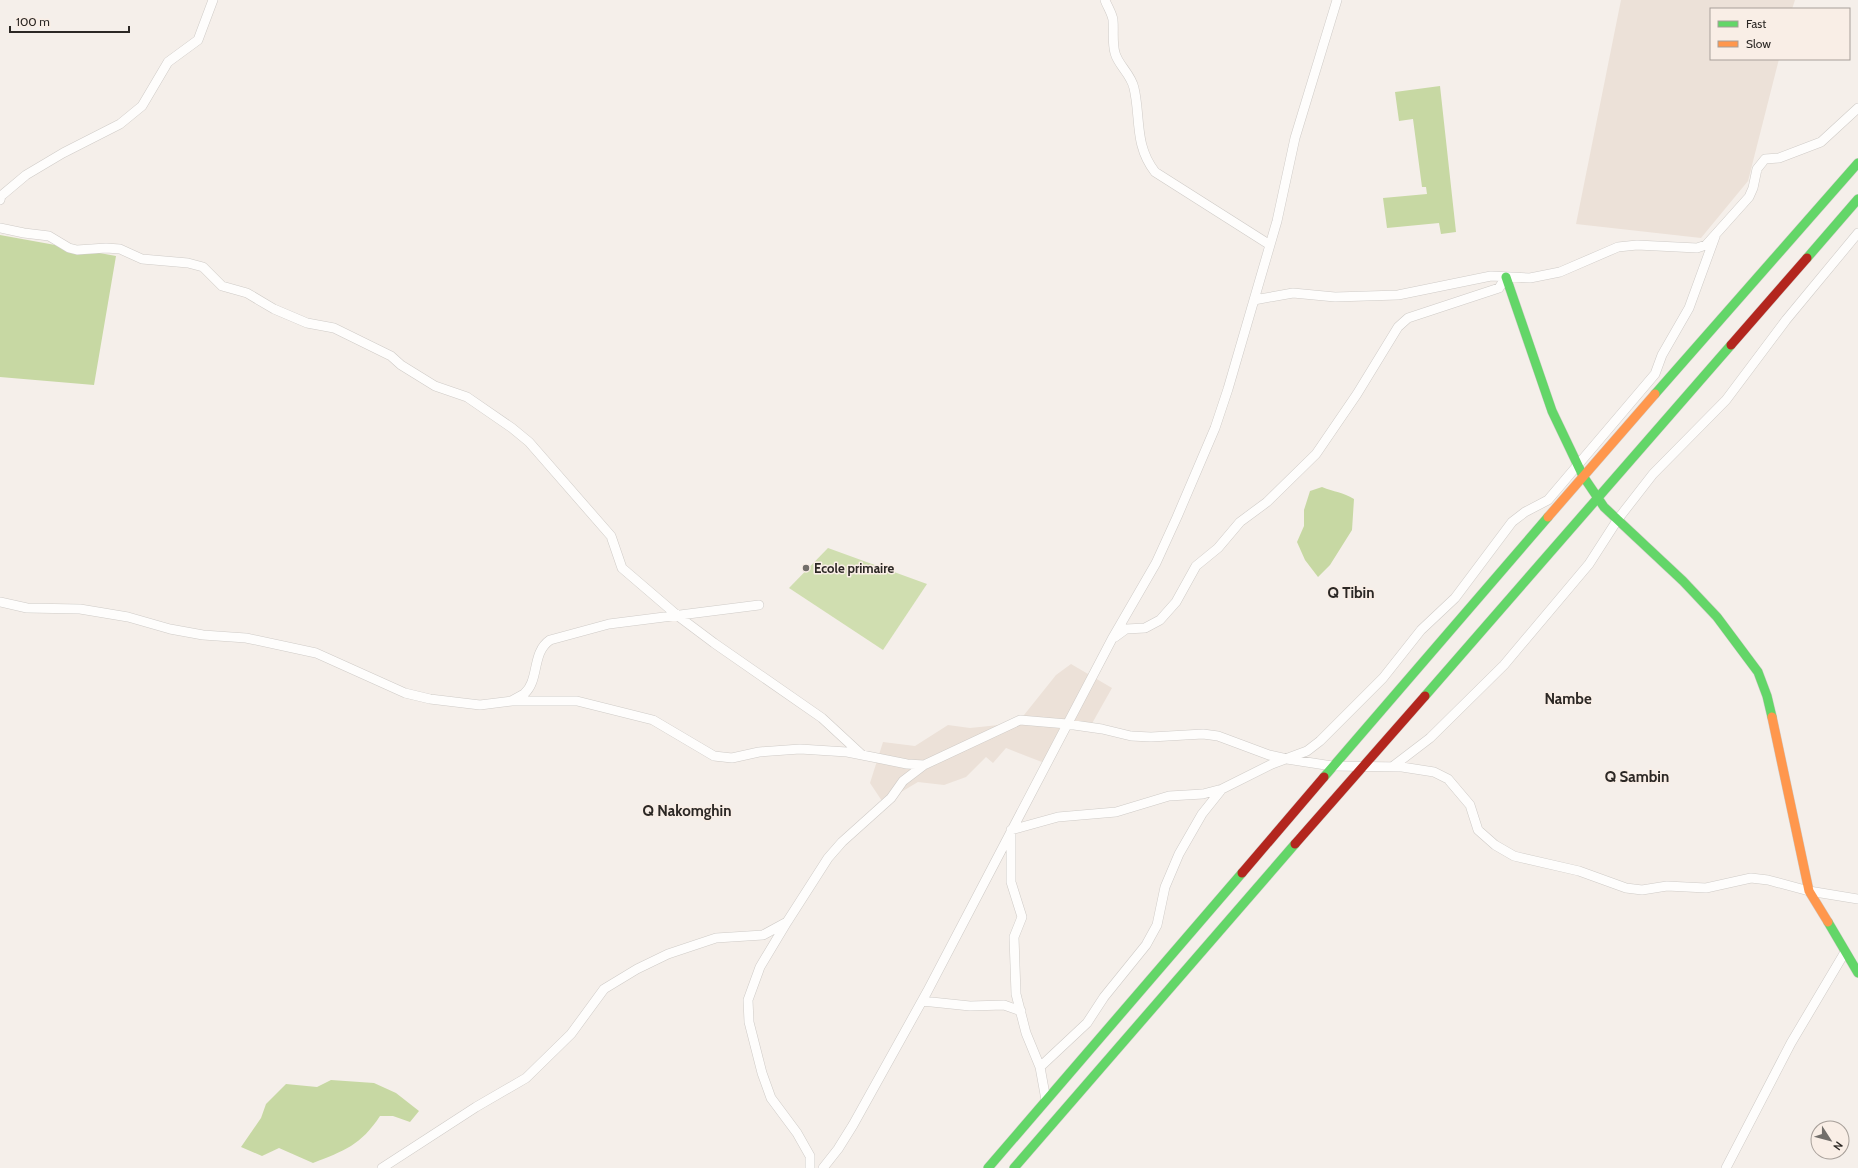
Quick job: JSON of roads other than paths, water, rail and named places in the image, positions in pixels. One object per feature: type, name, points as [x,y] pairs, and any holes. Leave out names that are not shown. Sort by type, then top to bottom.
[{"type":"main road","points":[[988,1168],[1332,766],[1583,476],[1858,163]]},
{"type":"main road","points":[[1014,1168],[1858,199]]},
{"type":"main road","points":[[1506,277],[1552,411],[1583,476],[1598,498],[1618,520],[1683,581],[1716,617],[1758,672],[1767,696],[1809,891],[1858,973]]},
{"type":"street","points":[[0,200],[26,175],[63,153],[120,124],[142,106],[168,62],[198,40],[213,0]]},
{"type":"street","points":[[1105,0],[1113,18],[1115,54],[1127,72],[1134,87],[1139,136],[1145,156],[1150,166],[1156,172],[1270,245]]},
{"type":"street","points":[[823,1168],[838,1149],[853,1125],[922,1001],[1037,785],[1112,639],[1156,562],[1215,428],[1277,221],[1295,138],[1337,0]]},
{"type":"street","points":[[1254,300],[1293,293],[1335,297],[1398,296],[1491,276],[1530,278],[1560,272],[1618,247],[1637,245],[1697,248],[1706,245],[1749,197],[1753,188],[1757,169],[1765,159],[1779,158],[1800,148],[1821,142],[1858,108]]},
{"type":"street","points":[[0,228],[49,236],[69,248],[77,250],[106,248],[120,249],[142,259],[188,263],[203,267],[222,286],[247,293],[274,309],[307,323],[334,328],[391,356],[401,365],[435,386],[467,397],[512,428],[529,442],[611,536],[622,568],[678,616],[822,718],[863,756]]},
{"type":"street","points":[[1392,767],[1430,738],[1504,665],[1589,564],[1618,520],[1653,474],[1726,400],[1786,320],[1858,233]]},
{"type":"street","points":[[1012,830],[1058,817],[1116,812],[1169,796],[1203,794],[1222,789],[1272,764],[1307,751],[1320,741],[1383,678],[1421,630],[1455,598],[1512,522],[1525,512],[1548,500],[1655,374],[1662,355],[1689,308],[1716,234]]},
{"type":"street","points":[[1112,639],[1126,629],[1145,628],[1160,620],[1176,602],[1196,566],[1218,548],[1240,522],[1267,502],[1316,454],[1398,327],[1408,318],[1499,288],[1506,277]]},
{"type":"street","points":[[0,602],[26,608],[80,609],[128,617],[170,629],[203,635],[246,638],[316,653],[405,693],[430,699],[480,705],[512,700],[577,701],[647,719],[659,724],[714,756],[732,758],[758,752],[800,749],[847,752],[907,764],[924,765]]},
{"type":"street","points":[[512,700],[524,694],[530,686],[542,645],[550,640],[609,624],[759,605]]},
{"type":"street","points":[[810,1168],[810,1156],[797,1134],[771,1098],[762,1073],[749,1022],[748,1000],[760,967],[828,858],[842,842],[891,798],[903,781],[924,765],[1020,720],[1102,729],[1131,736],[1151,737],[1203,734],[1218,736],[1269,755],[1287,759],[1332,766],[1392,767],[1434,772],[1448,779],[1470,805],[1478,830],[1495,845],[1514,856],[1579,871],[1626,888],[1642,890],[1667,886],[1706,888],[1751,878],[1768,880],[1809,891],[1858,899]]},
{"type":"street","points":[[1040,1067],[1087,1023],[1104,997],[1146,945],[1157,924],[1165,887],[1179,854],[1202,814],[1222,789]]},
{"type":"street","points":[[1012,830],[1011,882],[1022,917],[1014,938],[1016,994],[1026,1032],[1040,1067],[1046,1100]]},
{"type":"street","points":[[382,1168],[476,1107],[526,1078],[571,1034],[604,989],[636,969],[668,954],[716,938],[763,935],[787,922]]},
{"type":"street","points":[[1726,1168],[1791,1043],[1845,952]]},
{"type":"street","points":[[922,1001],[970,1006],[1004,1005],[1021,1011]]},
{"type":"place","name":"Ecole primaire","points":[[806,568]]},
{"type":"district","name":"Q Tibin","points":[[1351,593]]},
{"type":"district","name":"Nambe","points":[[1568,699]]},
{"type":"district","name":"Q Sambin","points":[[1637,777]]},
{"type":"district","name":"Q Nakomghin","points":[[687,811]]}]
